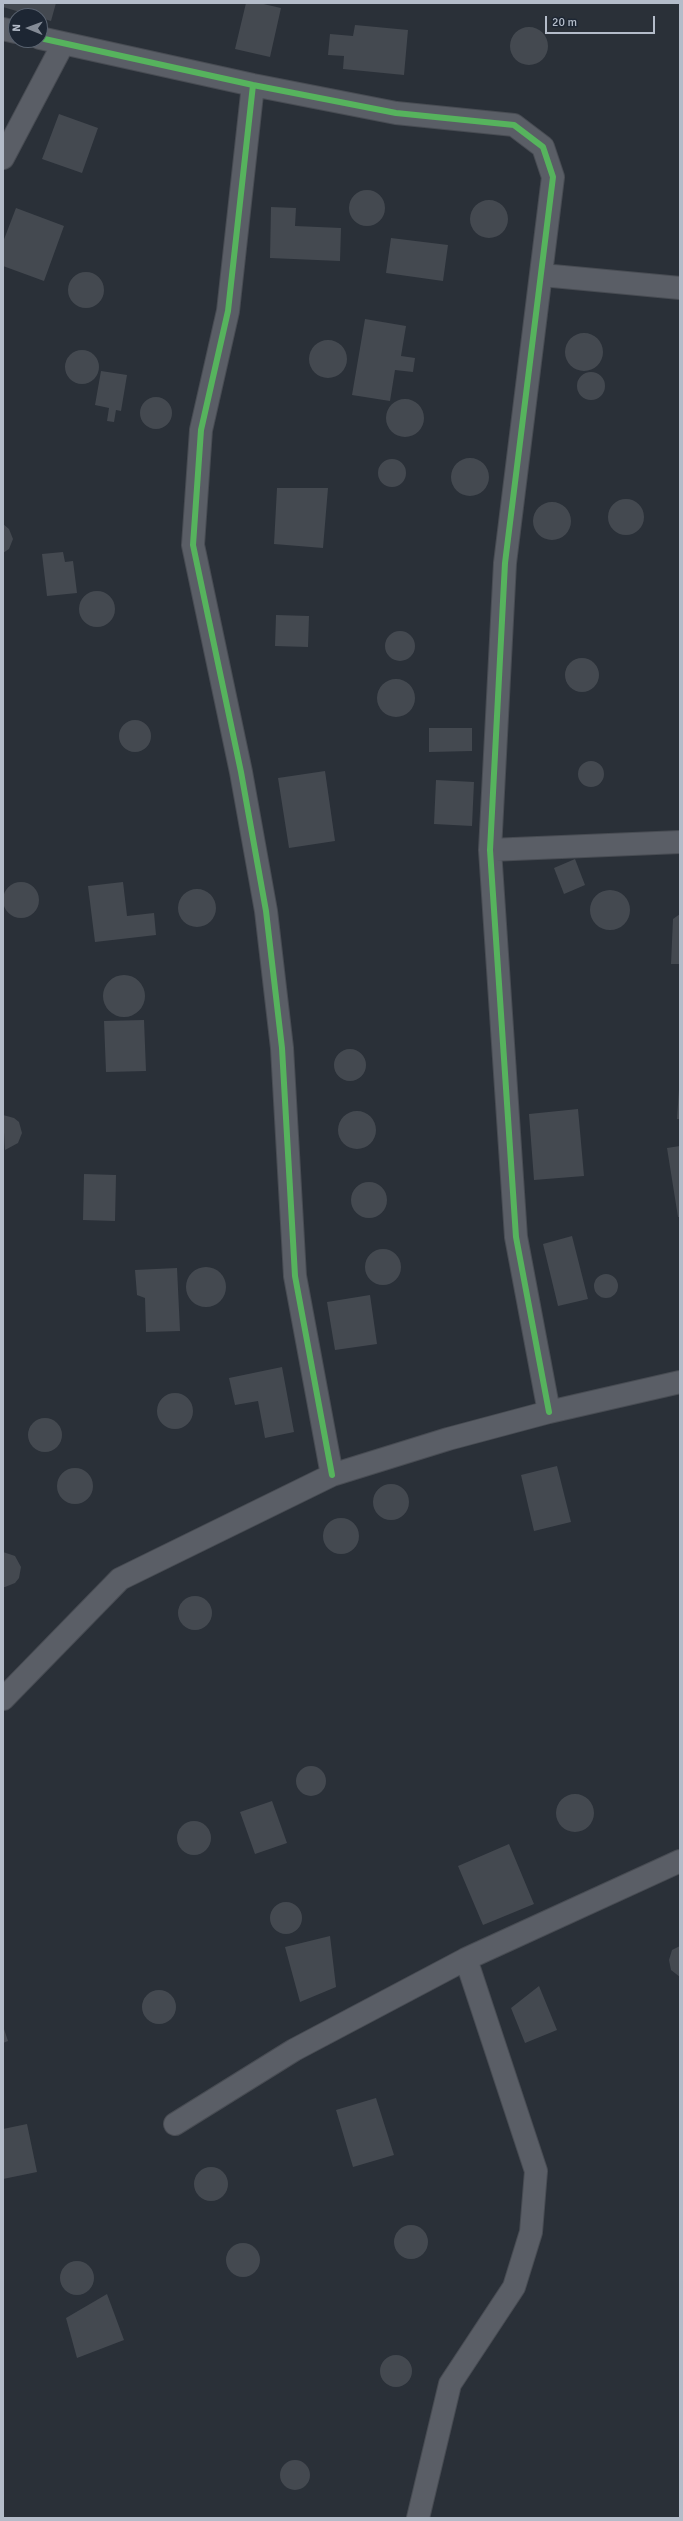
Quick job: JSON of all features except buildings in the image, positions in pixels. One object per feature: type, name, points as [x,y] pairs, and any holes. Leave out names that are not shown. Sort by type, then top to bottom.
[{"type":"street","points":[[48,40],[253,85],[396,113],[514,125],[543,147],[553,177],[505,564],[490,850],[516,1237],[549,1412]]},
{"type":"street","points":[[3,158],[63,44]]},
{"type":"street","points":[[253,85],[228,310],[201,430],[193,545],[241,772],[266,911],[282,1048],[295,1276],[332,1475]]},
{"type":"street","points":[[542,275],[680,288]]},
{"type":"street","points":[[490,850],[680,842]]},
{"type":"street","points":[[3,1699],[120,1579],[332,1475],[448,1439],[549,1412],[680,1382]]},
{"type":"street","points":[[175,2124],[294,2050],[466,1959],[680,1861]]},
{"type":"street","points":[[418,2518],[450,2384],[514,2287],[531,2232],[536,2171],[466,1959]]},
{"type":"cycle path","points":[[48,40],[253,85],[396,113],[514,125],[543,147],[553,177],[505,563],[490,850],[516,1237],[549,1412]]},
{"type":"cycle path","points":[[253,85],[228,311],[201,430],[193,545],[241,772],[266,911],[282,1048],[295,1276],[332,1475]]}]
